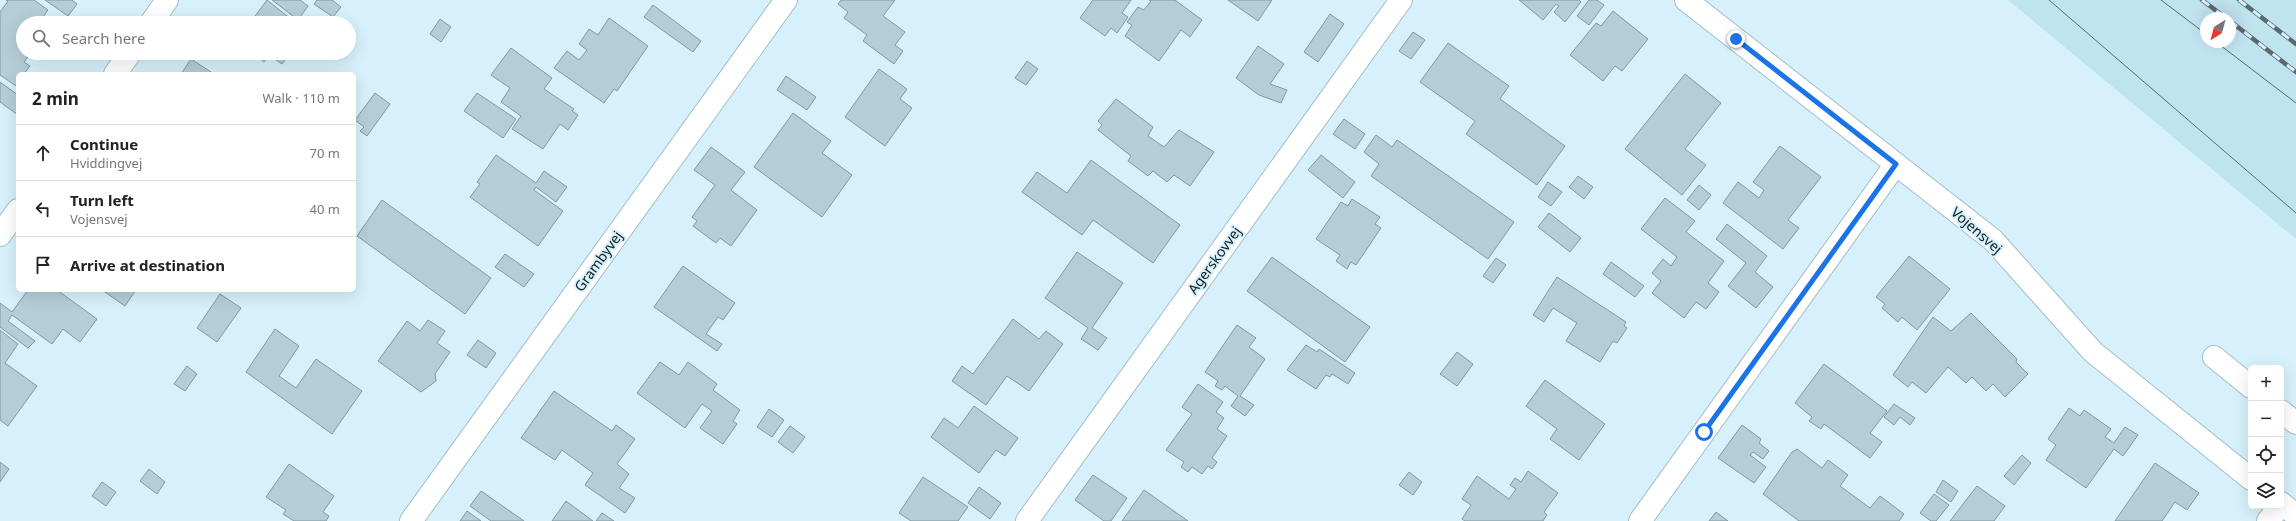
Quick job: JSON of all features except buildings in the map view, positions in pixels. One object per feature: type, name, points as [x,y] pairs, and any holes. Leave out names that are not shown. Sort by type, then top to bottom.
[{"type":"street","points":[[156,16],[167,0]]},
{"type":"street","name":"Grambyvej","points":[[411,521],[786,0]]},
{"type":"street","name":"Agerskovvej","points":[[1027,521],[1401,0]]},
{"type":"street","name":"Vojensvej","points":[[1686,0],[1993,240],[2093,352],[2248,477]]},
{"type":"street","points":[[116,72],[125,60]]},
{"type":"street","points":[[1640,521],[1896,164]]},
{"type":"street","points":[[0,235],[16,213]]},
{"type":"street","points":[[2214,357],[2248,385]]},
{"type":"street","points":[[2284,413],[2296,423]]},
{"type":"street","points":[[2284,506],[2296,515]]},
{"type":"street","points":[[2268,521],[2277,509]]},
{"type":"shaded area","points":[[2008,0],[2296,0],[2296,239]]},
{"type":"tram line","points":[[2049,0],[2296,213]]},
{"type":"tram line","points":[[2161,0],[2200,29]]},
{"type":"tram line","points":[[2224,48],[2296,103]]},
{"type":"railway","points":[[2202,0],[2218,12]]},
{"type":"railway","points":[[2239,0],[2296,44]]},
{"type":"railway","points":[[2236,26],[2296,72]]},
{"type":"route","points":[[1704,432],[1896,164],[1736,39]]}]
